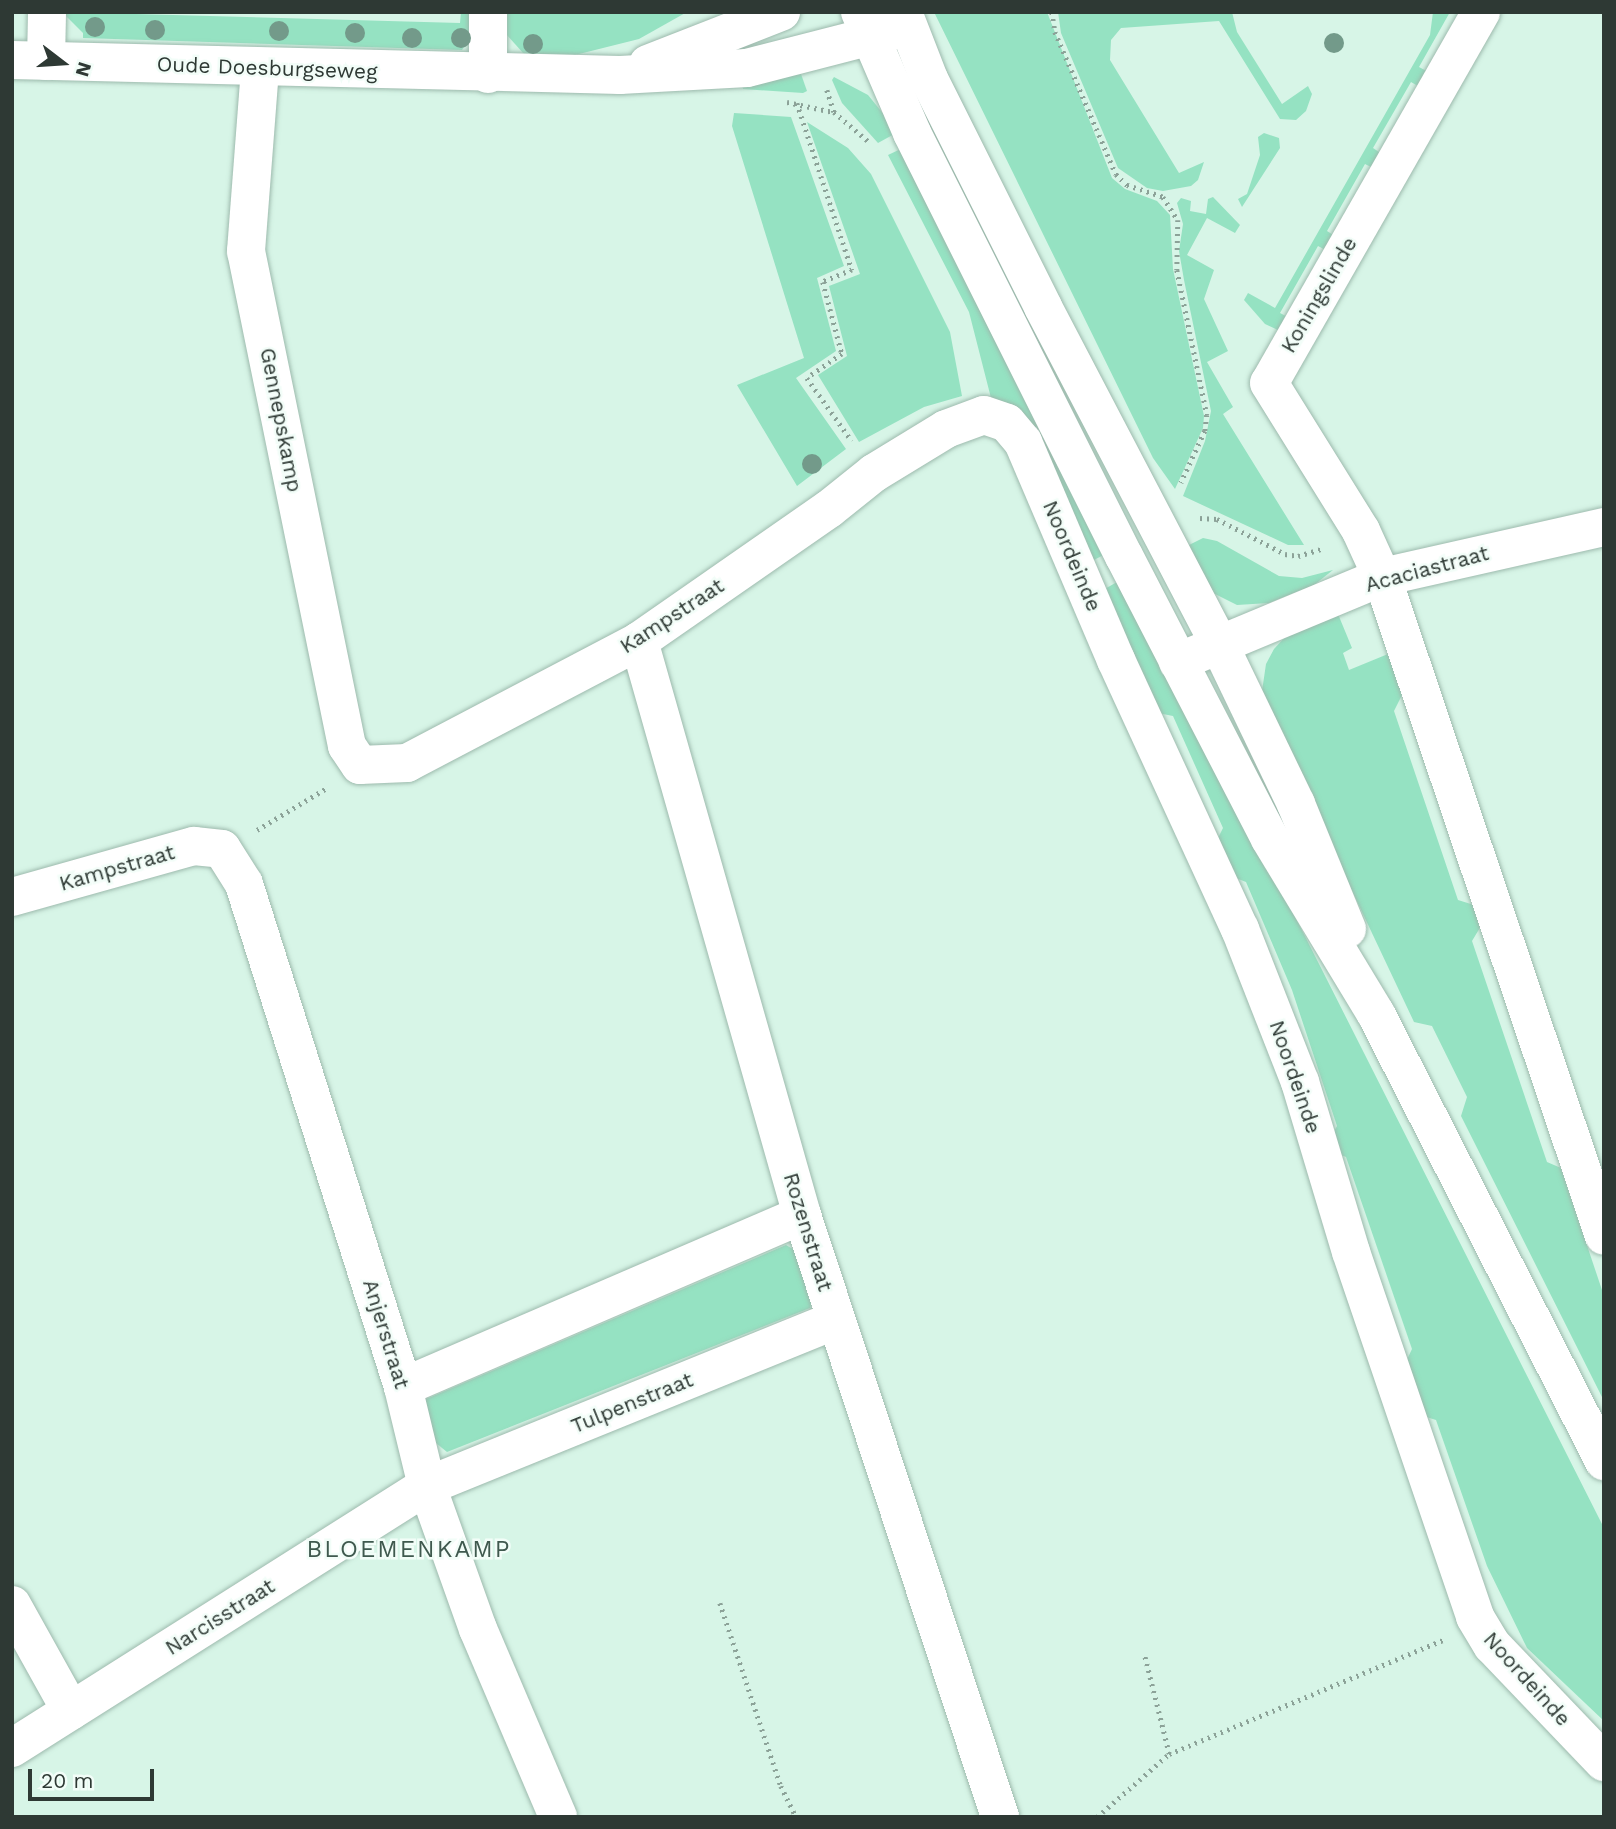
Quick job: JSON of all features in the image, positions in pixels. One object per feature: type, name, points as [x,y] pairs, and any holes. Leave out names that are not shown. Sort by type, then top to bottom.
[{"type":"street","name":"Oude Doesburgseweg","points":[[47,12],[29,61],[488,74],[620,75],[747,68],[864,25],[905,20]]},
{"type":"street","points":[[488,12],[488,74]]},
{"type":"street","name":"Oude Doesburgseweg","points":[[620,75],[781,12]]},
{"type":"street","name":"Koningslinde","points":[[1382,577],[1361,531],[1269,383],[1481,12]]},
{"type":"street","name":"Noordeinde","points":[[905,20],[1037,295],[1220,646],[1296,804],[1376,1014]]},
{"type":"street","name":"Noordeinde","points":[[864,25],[1178,662],[1270,839],[1376,1014],[1604,1461]]},
{"type":"street","name":"Gennepskamp","points":[[260,69],[247,251],[347,746],[360,765]]},
{"type":"street","name":"Noordeinde","points":[[961,421],[984,415],[1007,423],[1023,442],[1116,660],[1240,929],[1300,1082],[1356,1266],[1461,1583],[1479,1625],[1492,1645],[1604,1762]]},
{"type":"street","name":"Kampstraat","points":[[360,765],[407,762],[639,641],[829,509],[874,473],[961,421]]},
{"type":"street","name":"Acaciastraat","points":[[1178,662],[1382,577],[1604,527]]},
{"type":"street","points":[[1382,577],[1604,1236]]},
{"type":"street","name":"Rozenstraat","points":[[639,641],[802,1215],[1000,1817]]},
{"type":"street","name":"Kampstraat","points":[[12,897],[194,846],[222,849]]},
{"type":"street","name":"Anjerstraat","points":[[222,849],[244,884],[403,1387],[427,1486],[478,1629],[558,1817]]},
{"type":"street","points":[[403,1387],[802,1215]]},
{"type":"street","name":"Tulpenstraat","points":[[427,1486],[836,1320]]},
{"type":"street","name":"Narcisstraat","points":[[12,1748],[427,1486]]},
{"type":"street","points":[[12,1605],[71,1711]]},
{"type":"path","points":[[1052,12],[1055,32],[1116,174],[1139,191],[1163,197],[1178,220],[1177,270],[1207,415],[1205,431],[1180,486]]},
{"type":"path","points":[[797,103],[852,270],[822,282],[842,354],[807,378],[874,473]]},
{"type":"path","points":[[834,112],[879,150]]},
{"type":"path","points":[[1191,520],[1217,519],[1285,554],[1298,556],[1361,531]]},
{"type":"path","points":[[222,849],[360,765]]},
{"type":"path","points":[[720,1603],[781,1786],[796,1817]]},
{"type":"path","points":[[1097,1817],[1169,1754],[1479,1625]]},
{"type":"path","points":[[1144,1654],[1169,1754]]},
{"type":"green space","points":[[62,12],[460,23],[461,12],[474,12],[474,32],[462,50],[83,38],[83,33]]},
{"type":"green space","points":[[507,12],[687,12],[639,39],[575,55],[524,54],[506,34]]},
{"type":"green space","points":[[934,12],[1047,12],[1112,178],[1125,189],[1157,201],[1170,215],[1173,269],[1204,416],[1203,428],[1175,489],[1153,458]]},
{"type":"green space","points":[[1058,12],[1232,12],[1237,32],[1282,104],[1308,86],[1312,94],[1306,111],[1296,120],[1280,119],[1219,21],[1121,28],[1111,40],[1110,60],[1179,173],[1204,162],[1198,180],[1191,186],[1163,191],[1147,188],[1118,168],[1061,33]]},
{"type":"green space","points":[[1433,12],[1450,12],[1419,67],[1432,74],[1423,89],[1411,82],[1373,148],[1385,156],[1377,170],[1365,164],[1327,231],[1338,238],[1331,253],[1318,246],[1280,313],[1293,320],[1280,331],[1265,324],[1244,300],[1248,293],[1275,308],[1430,35]]},
{"type":"green space","points":[[801,74],[807,91],[803,93],[743,89],[742,83]]},
{"type":"green space","points":[[834,77],[868,95],[898,132],[878,143],[842,103],[832,80]]},
{"type":"green space","points":[[734,113],[791,117],[844,266],[817,278],[836,351],[796,378],[846,449],[797,486],[737,385],[804,358],[732,126]]},
{"type":"green space","points":[[807,122],[848,148],[871,174],[950,332],[962,396],[924,407],[859,442],[818,375],[847,356],[829,286],[860,274]]},
{"type":"green space","points":[[1264,133],[1279,138],[1280,148],[1242,207],[1238,199],[1247,194],[1260,155],[1258,137]]},
{"type":"green space","points":[[907,146],[1109,552],[1094,560],[1088,559],[1016,406],[991,398],[969,312],[888,155]]},
{"type":"green space","points":[[1213,197],[1240,225],[1235,233],[1207,218],[1187,255],[1214,270],[1204,299],[1228,351],[1207,362],[1233,407],[1223,414],[1304,545],[1288,545],[1183,496],[1205,441],[1211,411],[1179,251],[1183,224],[1177,203],[1181,198],[1191,201],[1190,211],[1206,214],[1208,199]]},
{"type":"green space","points":[[1203,538],[1217,541],[1279,576],[1302,578],[1333,570],[1314,585],[1269,603],[1237,605],[1207,590],[1181,549]]},
{"type":"green space","points":[[1124,578],[1604,1528],[1604,1721],[1527,1648],[1487,1566],[1436,1420],[1420,1415],[1404,1366],[1412,1349],[1346,1157],[1334,1152],[1330,1139],[1337,1126],[1292,990],[1246,882],[1228,875],[1215,844],[1223,828],[1173,716],[1158,713],[1103,590]]},
{"type":"green space","points":[[1338,614],[1352,648],[1343,653],[1349,670],[1388,654],[1403,693],[1394,711],[1458,900],[1474,905],[1481,926],[1472,941],[1547,1162],[1561,1168],[1604,1296],[1604,1401],[1461,1116],[1467,1097],[1432,1026],[1414,1022],[1261,698],[1266,664],[1274,649],[1286,636]]},
{"type":"green space","points":[[786,1245],[808,1258],[817,1283],[810,1308],[447,1452],[431,1439],[424,1400]]},
{"type":"district","name":"BLOEMENKAMP","points":[[409,1550]]}]
